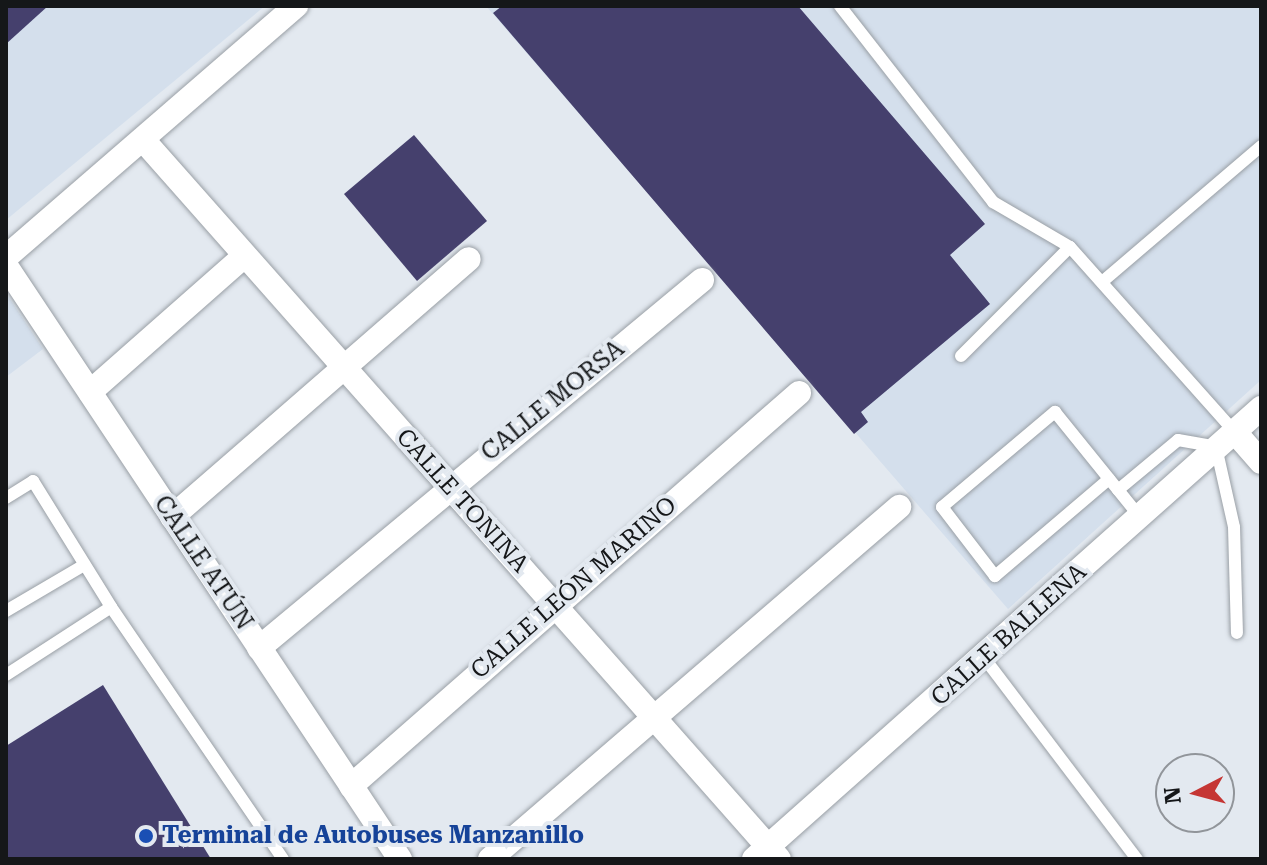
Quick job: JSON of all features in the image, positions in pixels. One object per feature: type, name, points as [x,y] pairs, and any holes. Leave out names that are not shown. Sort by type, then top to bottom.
[{"type":"street","points":[[6,257],[145,142],[296,6]]},
{"type":"street","name":"CALLE TONINA","points":[[145,142],[657,722],[767,855]]},
{"type":"street","points":[[90,392],[244,256]]},
{"type":"street","points":[[172,517],[469,259]]},
{"type":"street","name":"CALLE ATÚN","points":[[6,266],[400,859]]},
{"type":"street","name":"CALLE MORSA","points":[[259,648],[448,486],[702,280]]},
{"type":"street","name":"CALLE LEÓN MARINO","points":[[351,786],[554,604],[799,393]]},
{"type":"street","name":"CALLE BALLENA","points":[[767,855],[1261,408]]},
{"type":"street","points":[[1225,439],[1261,462]]},
{"type":"street","points":[[490,859],[657,722],[899,507]]},
{"type":"lane","points":[[840,6],[993,202],[1070,247],[1102,282],[1225,439],[1234,527],[1237,633]]},
{"type":"lane","points":[[1102,282],[1261,146]]},
{"type":"lane","points":[[961,356],[1070,247]]},
{"type":"lane","points":[[1109,479],[995,576],[942,507],[1055,412],[1140,517]]},
{"type":"lane","points":[[1118,490],[1178,440],[1225,439]]},
{"type":"lane","points":[[6,498],[33,481],[111,607],[283,859]]},
{"type":"lane","points":[[6,611],[84,565]]},
{"type":"lane","points":[[6,675],[111,607]]},
{"type":"lane","points":[[985,659],[1137,859]]},
{"type":"shaded area","points":[[6,6],[265,6],[6,220]]},
{"type":"shaded area","points":[[486,6],[1261,6],[1261,380],[1008,609]]},
{"type":"shaded area","points":[[6,293],[43,349],[6,377]]},
{"type":"building","points":[[6,6],[48,6],[6,44]]},
{"type":"building","points":[[502,6],[798,6],[985,224],[950,255],[990,304],[861,412],[868,422],[854,434],[493,13]]},
{"type":"building","points":[[414,135],[487,221],[417,281],[344,194]]},
{"type":"building","points":[[103,685],[211,859],[6,859],[6,746]]},
{"type":"place","name":"Terminal de Autobuses Manzanillo","points":[[146,836]]}]
